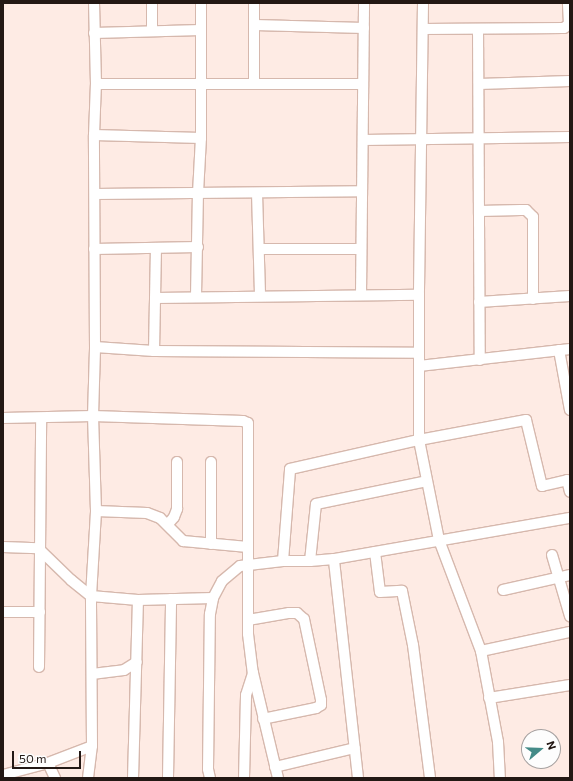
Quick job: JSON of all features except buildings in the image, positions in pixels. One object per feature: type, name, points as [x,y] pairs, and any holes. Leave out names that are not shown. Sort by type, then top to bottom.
[{"type":"street","points":[[88,778],[92,746],[92,596],[96,511],[93,416],[95,347],[94,135],[96,84],[94,3]]},
{"type":"street","points":[[152,3],[152,31]]},
{"type":"street","points":[[196,296],[198,193],[201,138],[201,3]]},
{"type":"street","points":[[254,3],[254,84]]},
{"type":"street","points":[[361,294],[364,3]]},
{"type":"street","points":[[423,3],[419,295],[420,440],[439,540],[481,651],[498,742],[500,778]]},
{"type":"street","points":[[422,29],[564,28],[569,24],[568,3]]},
{"type":"street","points":[[255,25],[364,28]]},
{"type":"street","points":[[478,29],[480,360]]},
{"type":"street","points":[[94,33],[201,30]]},
{"type":"street","points":[[478,84],[570,81]]},
{"type":"street","points":[[96,84],[363,84]]},
{"type":"street","points":[[94,135],[201,138]]},
{"type":"street","points":[[362,140],[479,140],[570,137]]},
{"type":"street","points":[[95,194],[362,191]]},
{"type":"street","points":[[258,193],[260,296]]},
{"type":"street","points":[[479,210],[526,210],[533,217],[533,298]]},
{"type":"street","points":[[94,249],[198,248]]},
{"type":"street","points":[[154,351],[156,249]]},
{"type":"street","points":[[260,249],[361,249]]},
{"type":"street","points":[[155,298],[196,296],[361,294],[419,295]]},
{"type":"street","points":[[479,302],[570,296]]},
{"type":"street","points":[[95,347],[154,351],[420,353]]},
{"type":"street","points":[[420,366],[570,349]]},
{"type":"street","points":[[559,350],[570,410]]},
{"type":"street","points":[[3,418],[41,419],[93,416],[246,421],[249,428],[248,620],[253,673],[278,778]]},
{"type":"street","points":[[39,667],[40,612],[38,548],[41,419]]},
{"type":"street","points":[[283,561],[290,469],[420,440],[526,420],[542,486],[569,479],[570,492]]},
{"type":"street","points":[[168,524],[174,517],[177,509],[177,462]]},
{"type":"street","points":[[210,544],[211,462]]},
{"type":"street","points":[[310,561],[316,504],[427,481]]},
{"type":"street","points":[[96,511],[147,513],[160,518],[168,524],[179,539],[183,541],[248,547]]},
{"type":"street","points":[[210,778],[208,769],[210,614],[213,598],[222,581],[234,570],[248,564],[334,559],[570,518]]},
{"type":"street","points":[[3,547],[38,548],[71,580],[92,596],[138,600],[213,598]]},
{"type":"street","points":[[375,552],[380,592],[402,591],[413,645],[430,778]]},
{"type":"street","points":[[552,554],[570,616]]},
{"type":"street","points":[[334,559],[358,778]]},
{"type":"street","points":[[504,590],[570,575]]},
{"type":"street","points":[[168,777],[171,599]]},
{"type":"street","points":[[133,778],[138,600]]},
{"type":"street","points":[[3,612],[40,612]]},
{"type":"street","points":[[248,620],[289,613],[297,613],[304,619],[321,700],[320,705],[316,708],[263,720]]},
{"type":"street","points":[[481,651],[570,632]]},
{"type":"street","points":[[92,674],[124,670],[137,662]]},
{"type":"street","points":[[244,778],[246,695],[253,673]]},
{"type":"street","points":[[489,698],[570,685]]},
{"type":"street","points":[[3,775],[48,763],[92,746]]},
{"type":"street","points":[[275,767],[355,748]]},
{"type":"street","points":[[48,763],[55,778]]}]
